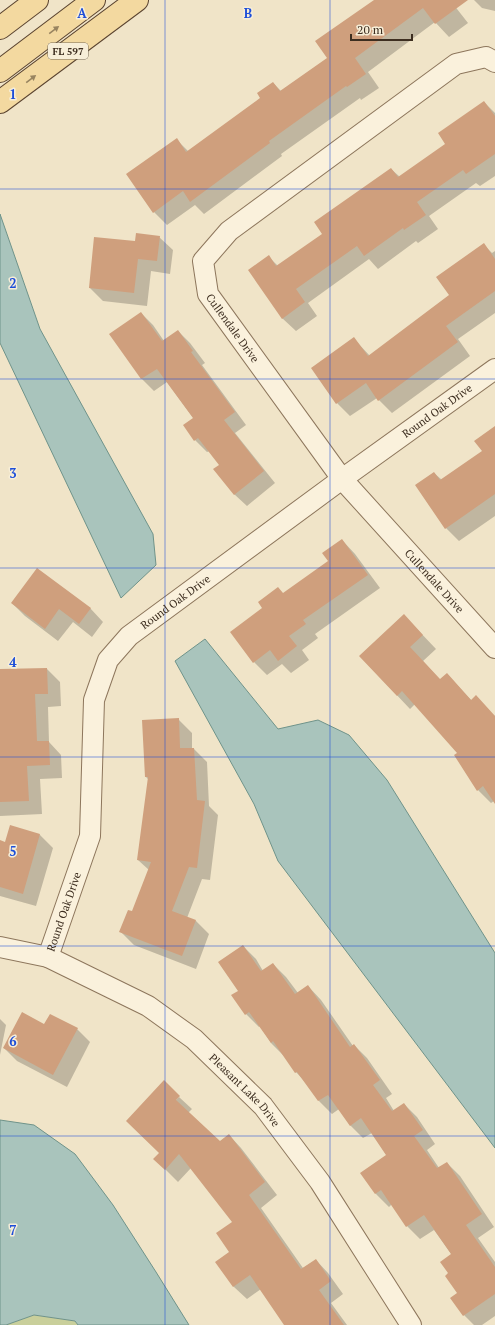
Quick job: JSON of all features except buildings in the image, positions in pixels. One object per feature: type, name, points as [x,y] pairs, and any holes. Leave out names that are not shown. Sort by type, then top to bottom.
[{"type":"main road","points":[[0,28],[37,0]]},
{"type":"main road","points":[[0,71],[94,0]]},
{"type":"main road","name":"FL 597","points":[[0,102],[136,0]]},
{"type":"street","name":"Cullendale Drive","points":[[495,62],[486,57],[456,64],[229,231],[203,261],[208,294],[342,479],[495,648]]},
{"type":"street","name":"Round Oak Drive","points":[[48,957],[90,836],[94,700],[108,660],[129,636],[342,479],[495,369]]},
{"type":"street","name":"Pleasant Lake Drive","points":[[0,947],[48,957],[148,1006],[194,1039],[263,1106],[320,1182],[412,1325]]},
{"type":"green space","points":[[34,1315],[75,1321],[78,1325],[6,1325]]},
{"type":"water","points":[[0,214],[40,329],[153,534],[156,565],[121,598],[0,343]]},
{"type":"water","points":[[205,639],[278,729],[318,720],[349,735],[387,780],[495,953],[495,1148],[278,861],[254,804],[175,661]]},
{"type":"water","points":[[0,1120],[34,1125],[75,1154],[113,1205],[189,1325],[78,1325],[75,1321],[34,1315],[6,1325],[0,1325]]}]
